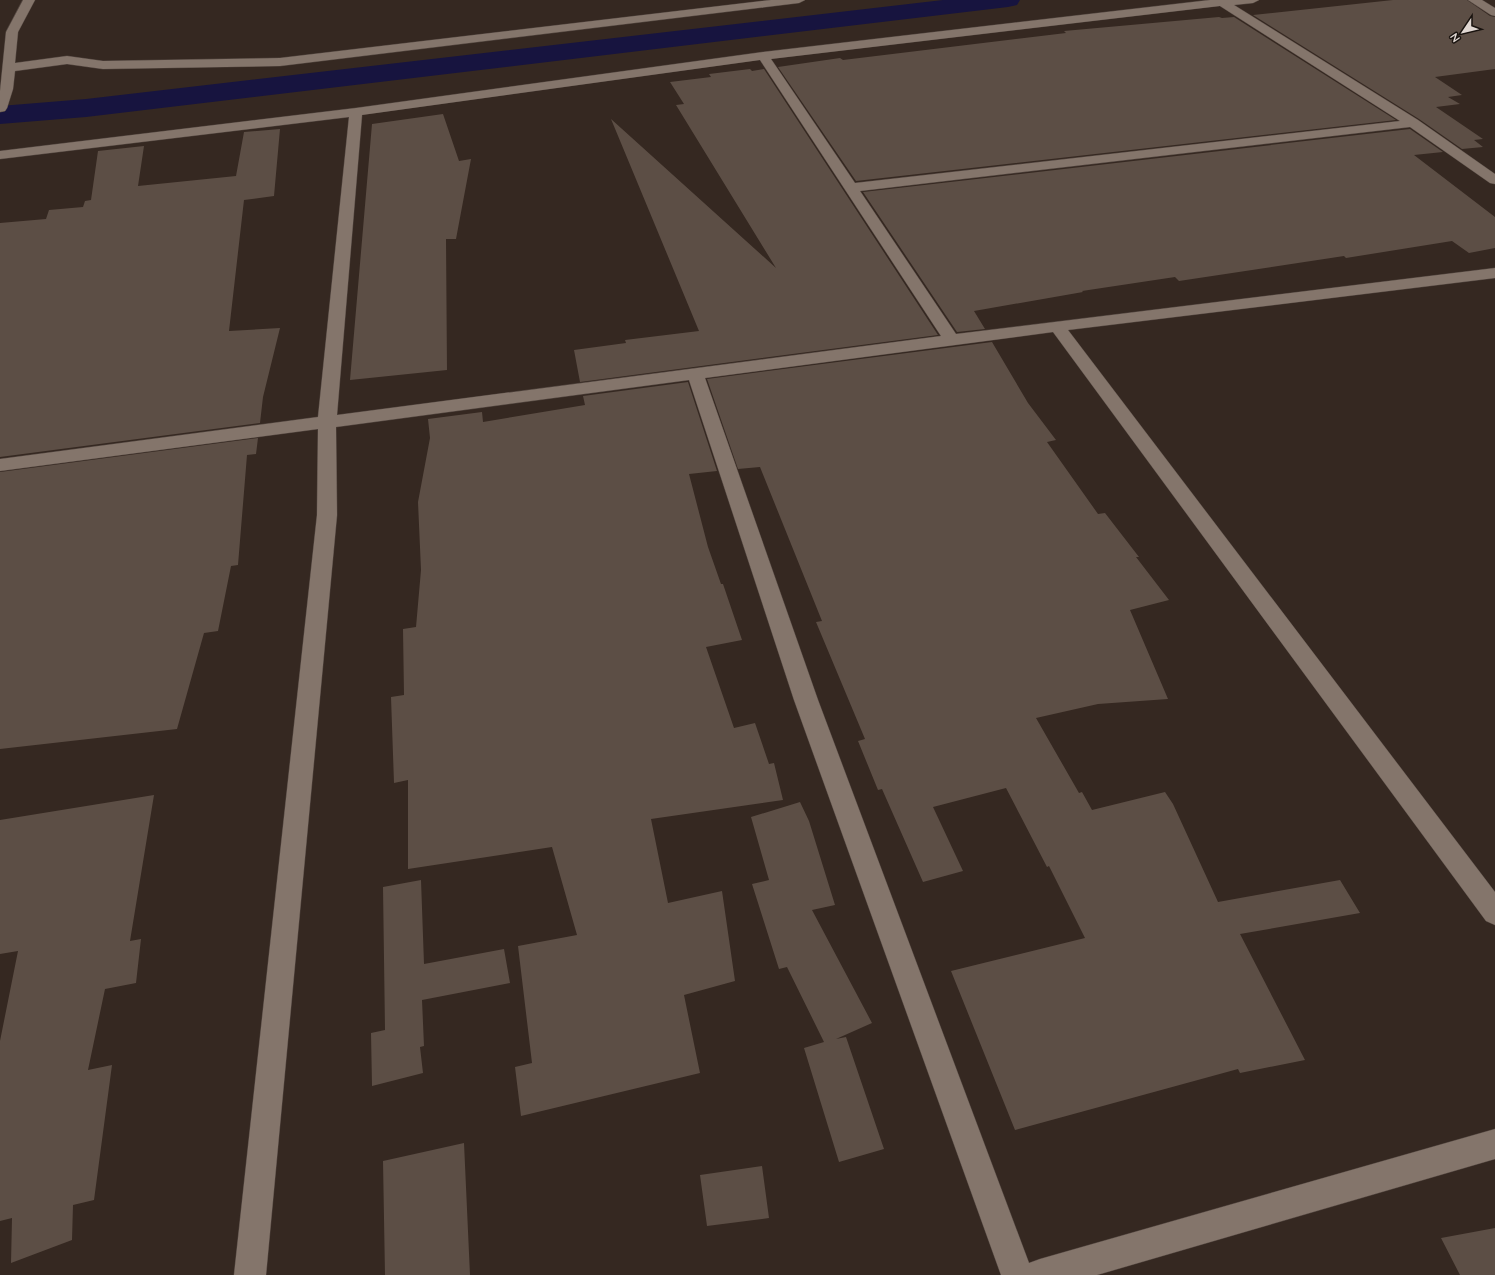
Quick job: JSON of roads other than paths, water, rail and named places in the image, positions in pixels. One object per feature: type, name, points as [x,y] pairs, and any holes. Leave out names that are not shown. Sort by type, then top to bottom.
[{"type":"street","points":[[0,108],[7,89],[12,32],[29,0]]},
{"type":"street","points":[[9,68],[67,60],[103,65],[280,62],[668,10],[799,0]]},
{"type":"street","points":[[0,155],[356,112],[763,56],[1222,2],[1253,0]]},
{"type":"street","points":[[1474,0],[1495,12]]},
{"type":"street","points":[[1222,2],[1413,123],[1495,180]]},
{"type":"street","points":[[763,56],[952,340]]},
{"type":"street","points":[[250,1275],[327,515],[327,422],[356,112]]},
{"type":"street","points":[[850,188],[1413,123]]},
{"type":"street","points":[[0,465],[1057,326],[1495,273]]},
{"type":"street","points":[[1057,326],[1495,913]]},
{"type":"street","points":[[695,373],[806,700],[1017,1275]]},
{"type":"street","points":[[1040,1275],[1495,1144]]},
{"type":"waterway","points":[[0,115],[86,108],[1008,0]]}]
